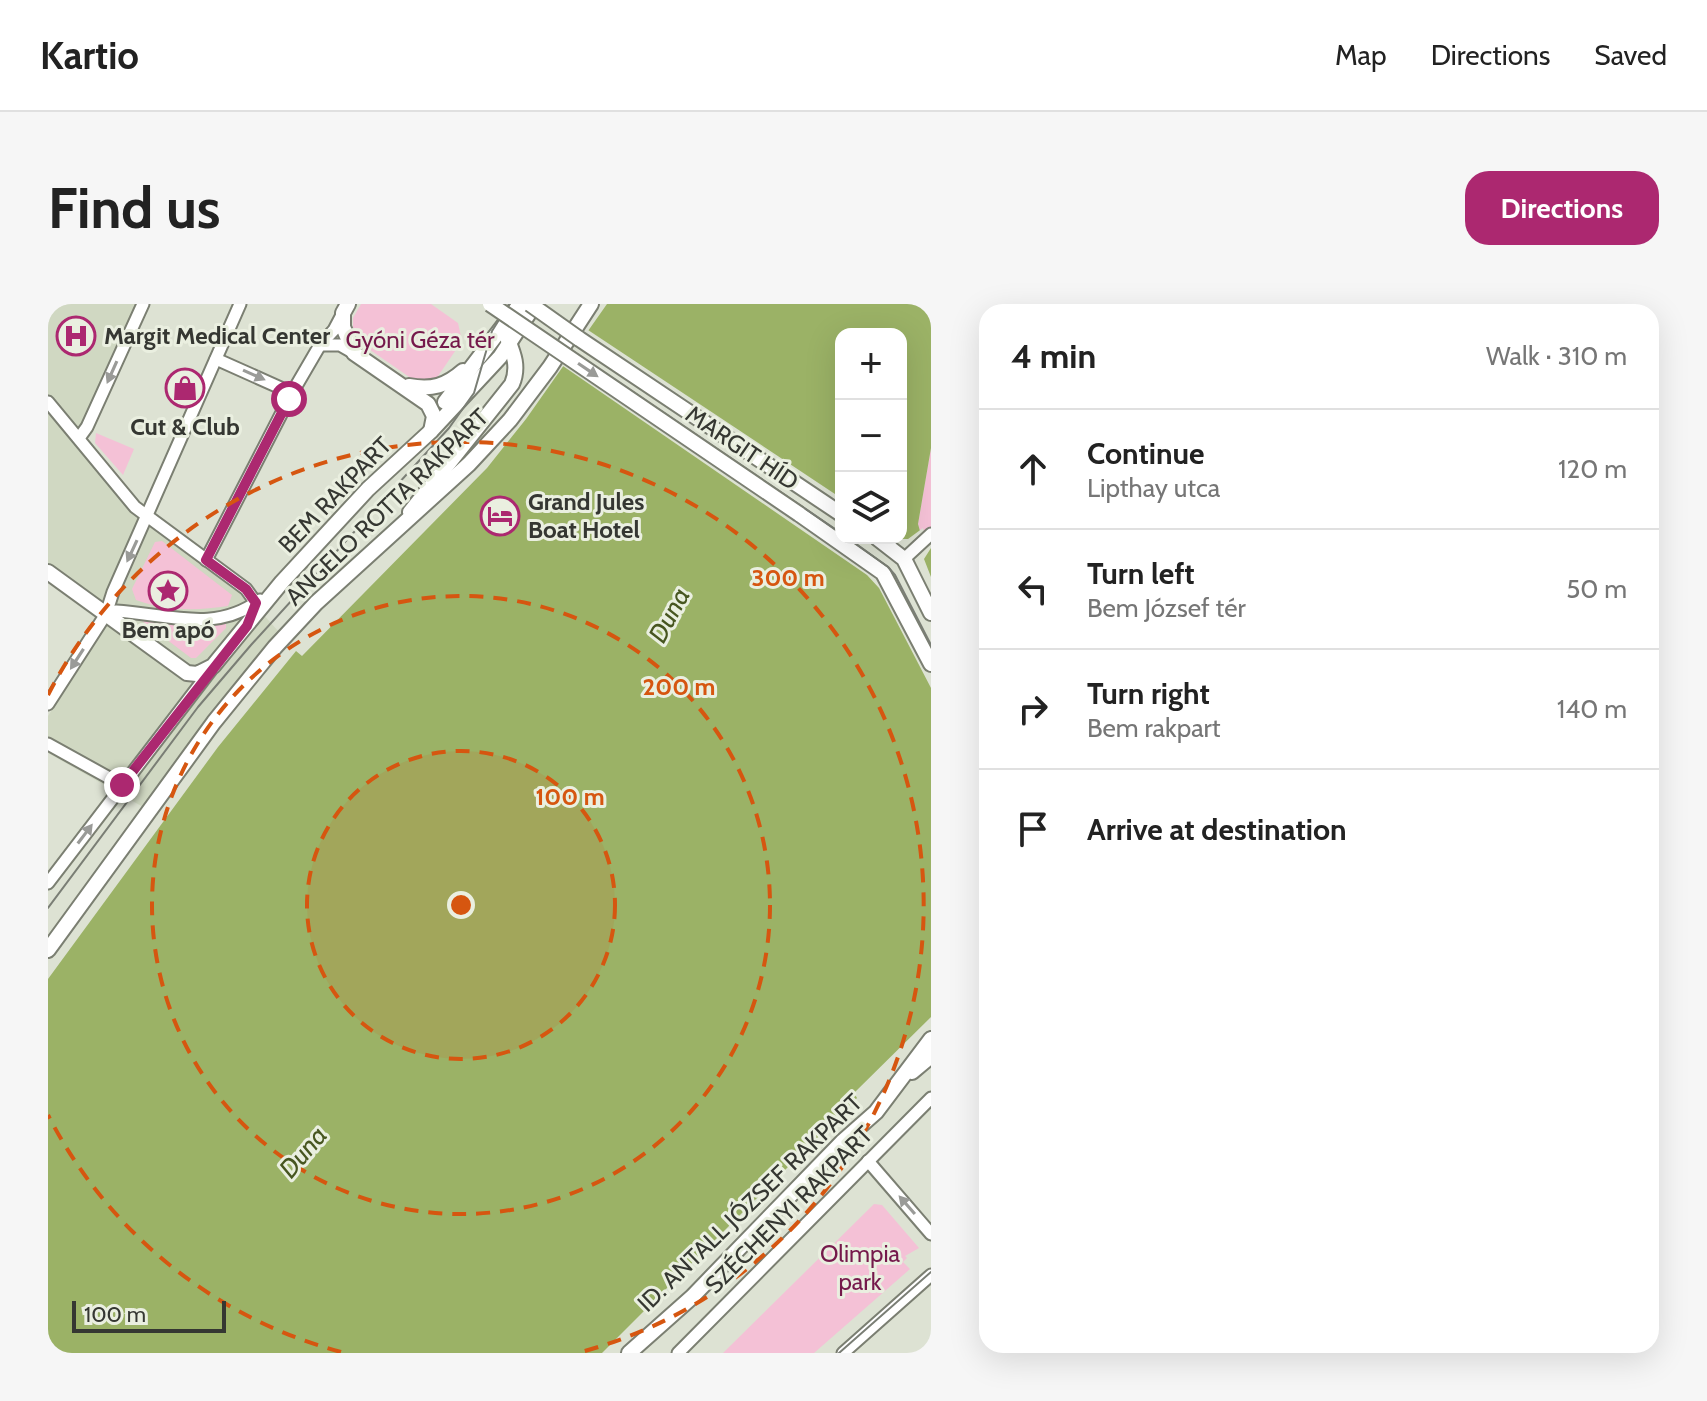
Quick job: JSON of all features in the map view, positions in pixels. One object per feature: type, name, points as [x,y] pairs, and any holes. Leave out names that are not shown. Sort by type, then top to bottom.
[{"type":"main road","name":"MARGIT HÍD","points":[[490,304],[879,569],[931,664]]},
{"type":"main road","name":"BEM RAKPART","points":[[428,429],[520,304]]},
{"type":"main road","name":"MARGIT HÍD","points":[[532,304],[835,510]]},
{"type":"main road","name":"BEM RAKPART","points":[[213,666],[282,582],[509,344],[532,304]]},
{"type":"main road","name":"ANGELO ROTTA RAKPART","points":[[48,950],[214,722],[275,647],[316,603],[451,483],[510,420],[591,304]]},
{"type":"main road","points":[[345,309],[347,341],[354,353],[428,404],[428,429]]},
{"type":"main road","points":[[403,526],[427,488],[512,384],[517,367],[503,327]]},
{"type":"main road","points":[[402,385],[422,389],[441,386],[479,358]]},
{"type":"main road","points":[[885,544],[904,559],[931,613]]},
{"type":"main road","points":[[48,572],[187,673],[197,674],[213,666]]},
{"type":"main road","points":[[899,1082],[931,1039]]},
{"type":"main road","points":[[899,1082],[931,1056]]},
{"type":"main road","name":"ID. ANTALL JÓZSEF RAKPART","points":[[629,1353],[692,1297],[842,1142],[876,1112],[899,1082]]},
{"type":"street","points":[[79,438],[87,427],[143,304]]},
{"type":"street","points":[[48,704],[106,614],[240,304]]},
{"type":"street","points":[[206,560],[292,393],[345,309]]},
{"type":"street","points":[[320,345],[340,345],[354,353]]},
{"type":"street","points":[[216,359],[292,393]]},
{"type":"street","points":[[48,402],[135,507],[246,589],[256,603]]},
{"type":"street","points":[[904,559],[931,534]]},
{"type":"street","name":"BEM RAKPART","points":[[256,603],[282,582]]},
{"type":"street","points":[[106,614],[127,612],[215,620],[235,616],[256,603]]},
{"type":"street","points":[[247,626],[256,603]]},
{"type":"street","name":"BEM RAKPART","points":[[48,883],[213,666]]},
{"type":"street","points":[[48,744],[122,785]]},
{"type":"street","name":"SZÉCHENYI RAKPART","points":[[678,1353],[931,1098]]},
{"type":"street","points":[[868,1161],[931,1234]]},
{"type":"street","points":[[843,1353],[931,1275]]},
{"type":"shaded area","points":[[48,304],[138,304],[84,422],[70,437],[138,517],[251,601],[279,632],[224,696],[143,807],[48,753],[48,716],[107,623],[48,580]]},
{"type":"green space","name":"Gyóni Géza tér","points":[[361,304],[431,304],[458,323],[462,341],[434,382],[418,383],[360,343],[353,327],[353,318]]},
{"type":"green space","points":[[96,433],[134,449],[123,475],[95,443]]},
{"type":"green space","points":[[931,448],[931,540],[922,538],[918,524]]},
{"type":"green space","points":[[162,541],[232,595],[228,606],[182,609],[136,600],[132,589],[155,542]]},
{"type":"green space","points":[[141,620],[197,626],[226,622],[226,628],[196,658],[191,658]]},
{"type":"green space","name":"Olimpia park","points":[[874,1204],[882,1205],[919,1248],[905,1256],[907,1258],[903,1262],[910,1269],[814,1353],[723,1353]]},
{"type":"water","name":"Duna","points":[[607,304],[931,304],[931,448],[918,524],[922,538],[931,540],[931,1017],[854,1093],[857,1098],[602,1353],[48,1353],[48,979],[218,747],[296,651],[302,656],[487,468],[526,419]]},
{"type":"pier","points":[[585,328],[835,494],[835,544],[907,544],[907,539],[923,528],[925,535],[931,536],[931,548],[924,559],[931,577],[931,688],[879,588],[867,575],[560,364]]},
{"type":"tram line","points":[[503,304],[835,529]]},
{"type":"tram line","points":[[48,908],[198,707],[449,428],[474,393],[492,331],[509,304]]},
{"type":"tram line","points":[[856,544],[895,575],[931,645]]},
{"type":"tram line","points":[[839,1353],[931,1272]]},
{"type":"place","name":"Margit Medical Center","points":[[76,336]]},
{"type":"place","name":"Cut & Club","points":[[185,388]]},
{"type":"place","name":"Grand Jules Boat Hotel","points":[[500,516]]},
{"type":"place","name":"Bem apó","points":[[168,591]]},
{"type":"route","points":[[122,785],[254,613],[256,603],[246,589],[206,560],[289,399]]}]
